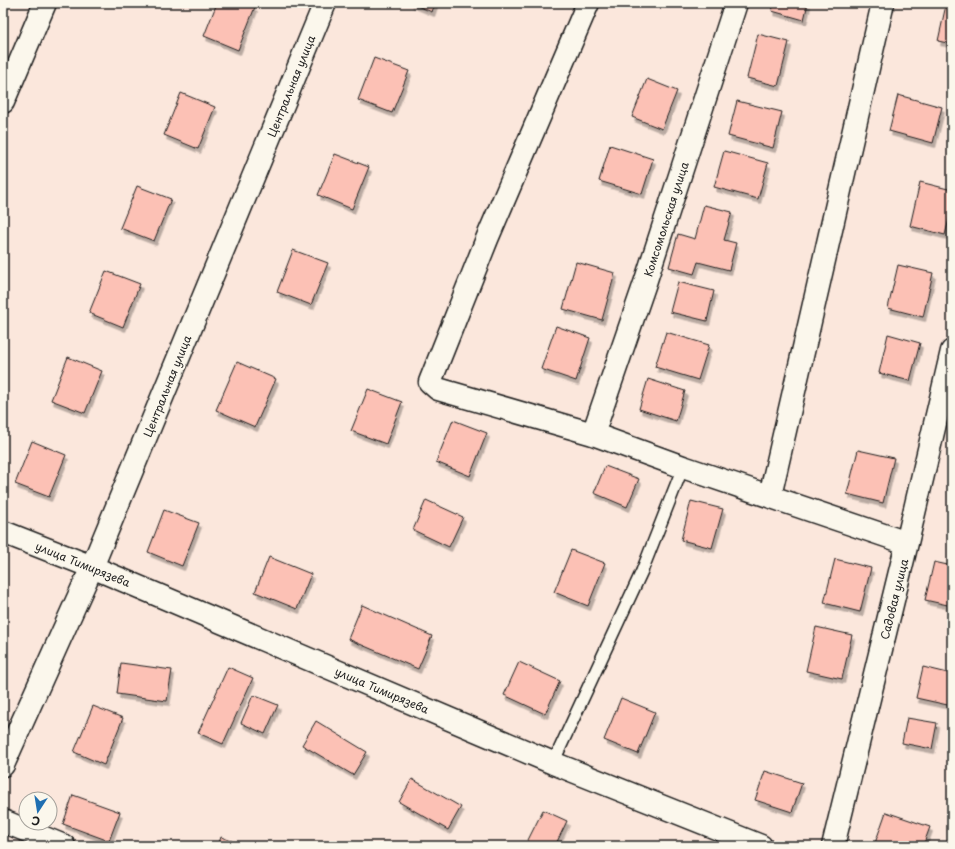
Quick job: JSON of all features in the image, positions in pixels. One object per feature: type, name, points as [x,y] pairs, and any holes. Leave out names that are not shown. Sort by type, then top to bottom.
[{"type":"street","points":[[3,102],[45,3]]},
{"type":"street","name":"Центральная улица","points":[[3,766],[92,567],[325,3]]},
{"type":"street","points":[[588,3],[487,239],[430,382],[438,389],[593,434],[683,467],[907,543]]},
{"type":"street","name":"Комсомольская улица","points":[[593,434],[646,284],[736,3]]},
{"type":"street","points":[[770,496],[883,3]]},
{"type":"street","name":"Садовая улица","points":[[833,846],[952,351]]},
{"type":"street","name":"улица Тимирязева","points":[[3,532],[92,567],[553,763],[761,846]]},
{"type":"street","points":[[3,821],[64,846]]},
{"type":"lane","points":[[553,763],[642,571],[683,467]]},
{"type":"building","points":[[217,3],[244,3],[255,7],[238,50],[204,36]]},
{"type":"building","points":[[410,3],[435,3],[432,12]]},
{"type":"building","points":[[774,3],[808,3],[804,20],[772,11]]},
{"type":"building","points":[[946,5],[952,6],[952,44],[938,41]]},
{"type":"building","points":[[758,34],[789,42],[778,86],[747,78]]},
{"type":"building","points":[[374,58],[409,71],[392,113],[358,100]]},
{"type":"building","points":[[647,79],[677,91],[662,129],[632,117]]},
{"type":"building","points":[[181,93],[215,107],[198,149],[164,135]]},
{"type":"building","points":[[898,95],[942,107],[933,143],[889,131]]},
{"type":"building","points":[[737,101],[782,112],[773,148],[728,136]]},
{"type":"building","points":[[610,145],[653,159],[642,194],[599,181]]},
{"type":"building","points":[[724,151],[768,163],[758,199],[714,187]]},
{"type":"building","points":[[335,154],[369,167],[352,209],[318,195]]},
{"type":"building","points":[[920,182],[952,190],[952,207],[945,235],[910,226]]},
{"type":"building","points":[[137,186],[171,199],[154,241],[120,228]]},
{"type":"building","points":[[704,205],[732,212],[724,240],[736,243],[729,270],[698,262],[694,274],[669,267],[678,234],[695,239]]},
{"type":"building","points":[[293,250],[328,263],[311,305],[277,292]]},
{"type":"building","points":[[576,262],[615,273],[602,320],[563,309]]},
{"type":"building","points":[[898,265],[933,273],[923,317],[888,308]]},
{"type":"building","points":[[106,271],[140,284],[123,327],[89,313]]},
{"type":"building","points":[[678,282],[714,291],[707,321],[670,312]]},
{"type":"building","points":[[556,326],[590,338],[576,381],[541,369]]},
{"type":"building","points":[[666,332],[709,345],[698,380],[655,367]]},
{"type":"building","points":[[888,334],[920,343],[910,381],[879,373]]},
{"type":"building","points":[[68,357],[102,371],[85,413],[51,400]]},
{"type":"building","points":[[237,362],[276,379],[255,427],[216,410]]},
{"type":"building","points":[[648,379],[685,391],[676,421],[639,409]]},
{"type":"building","points":[[368,389],[402,402],[386,444],[351,431]]},
{"type":"building","points":[[453,420],[487,433],[470,476],[436,462]]},
{"type":"building","points":[[32,441],[66,455],[49,497],[15,484]]},
{"type":"building","points":[[858,450],[894,458],[883,503],[847,494]]},
{"type":"building","points":[[605,466],[639,479],[627,507],[594,493]]},
{"type":"building","points":[[426,500],[463,517],[449,547],[413,530]]},
{"type":"building","points":[[691,501],[723,509],[712,548],[681,540]]},
{"type":"building","points":[[164,510],[199,523],[182,566],[148,552]]},
{"type":"building","points":[[571,550],[605,563],[588,606],[554,592]]},
{"type":"building","points":[[269,557],[311,574],[297,609],[255,592]]},
{"type":"building","points":[[835,559],[871,568],[860,612],[824,603]]},
{"type":"building","points":[[934,562],[952,566],[952,606],[925,600]]},
{"type":"building","points":[[362,605],[432,636],[418,669],[348,639]]},
{"type":"building","points":[[816,627],[852,635],[842,679],[806,671]]},
{"type":"building","points":[[519,662],[560,681],[545,714],[504,695]]},
{"type":"building","points":[[121,663],[172,670],[167,701],[117,694]]},
{"type":"building","points":[[228,667],[253,678],[223,744],[198,733]]},
{"type":"building","points":[[923,667],[952,674],[952,706],[916,698]]},
{"type":"building","points":[[253,695],[278,705],[265,734],[241,723]]},
{"type":"building","points":[[621,698],[655,712],[638,754],[604,740]]},
{"type":"building","points":[[93,706],[123,718],[104,765],[74,752]]},
{"type":"building","points":[[907,718],[937,723],[932,749],[902,743]]},
{"type":"building","points":[[316,721],[367,752],[353,775],[302,745]]},
{"type":"building","points":[[765,771],[802,783],[792,812],[755,800]]},
{"type":"building","points":[[412,779],[461,807],[448,830],[399,802]]},
{"type":"building","points":[[73,795],[120,812],[109,841],[63,824]]},
{"type":"building","points":[[543,810],[567,821],[555,846],[525,846]]},
{"type":"building","points":[[886,812],[930,827],[923,846],[874,846]]},
{"type":"building","points":[[221,837],[245,846],[218,846]]}]
